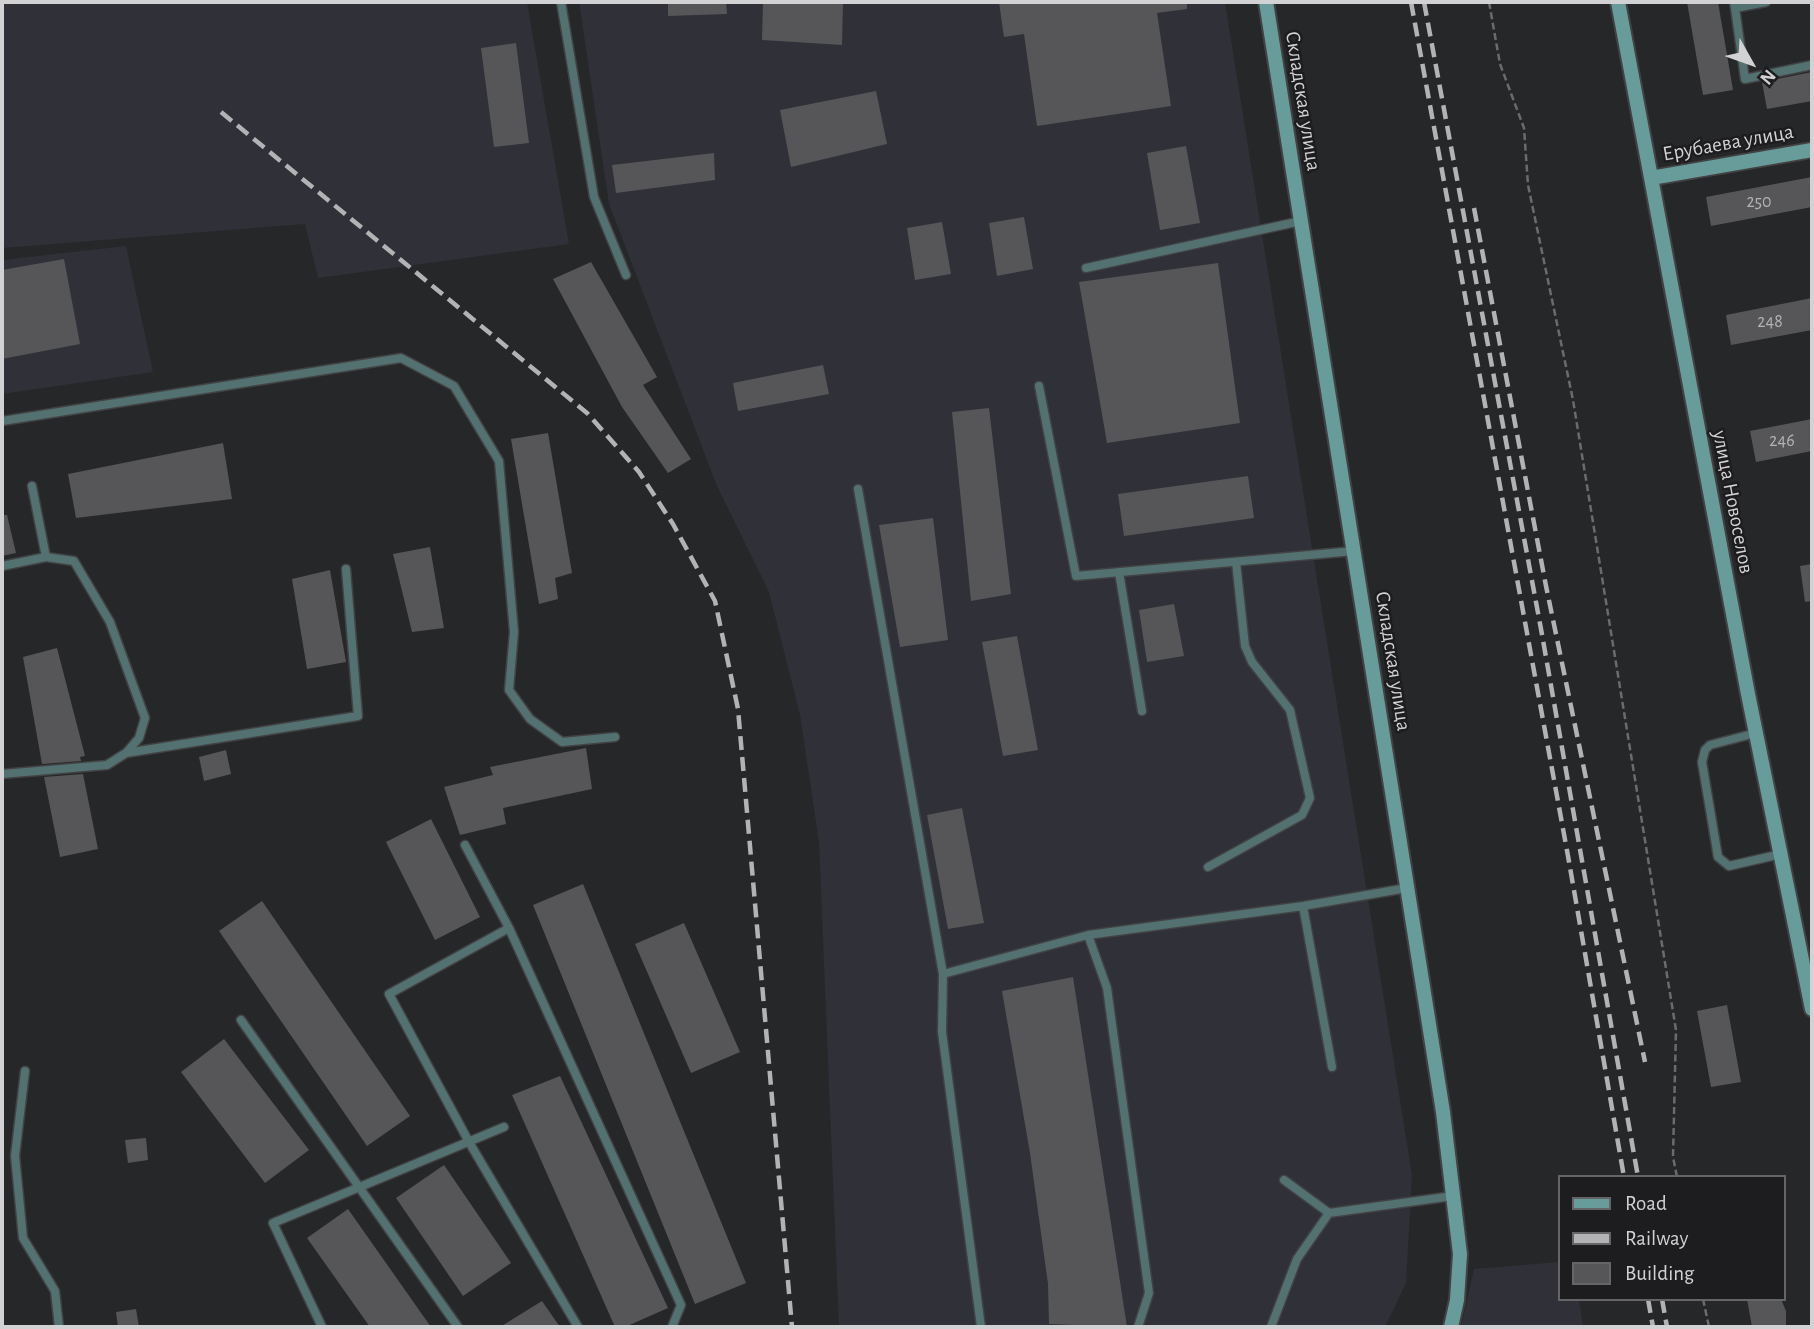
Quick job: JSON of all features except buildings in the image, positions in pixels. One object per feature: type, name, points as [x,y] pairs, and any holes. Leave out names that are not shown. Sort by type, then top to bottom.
[{"type":"main road","name":"Складская улица","points":[[1266,2],[1443,1112],[1460,1254],[1457,1300],[1451,1327]]},
{"type":"main road","name":"улица Новоселов","points":[[1618,2],[1756,733],[1812,1009]]},
{"type":"main road","name":"Ерубаева улица","points":[[1651,178],[1812,150]]},
{"type":"lane","points":[[561,2],[594,197],[626,275]]},
{"type":"lane","points":[[1766,2],[1735,5],[1745,79],[1812,65]]},
{"type":"lane","points":[[1086,268],[1301,221]]},
{"type":"lane","points":[[2,421],[401,358],[454,386],[499,461],[514,632],[509,690],[530,719],[562,741],[615,737]]},
{"type":"lane","points":[[1039,386],[1076,576],[1354,551]]},
{"type":"lane","points":[[32,486],[46,557]]},
{"type":"lane","points":[[858,489],[943,974],[942,1032],[981,1327]]},
{"type":"lane","points":[[2,566],[46,557],[74,561],[110,622],[145,718],[139,738],[126,753],[107,765],[2,774]]},
{"type":"lane","points":[[1208,866],[1302,815],[1310,798],[1290,710],[1252,662],[1245,646],[1236,562]]},
{"type":"lane","points":[[126,753],[358,716],[346,569]]},
{"type":"lane","points":[[1119,572],[1142,711]]},
{"type":"lane","points":[[1756,733],[1710,745],[1705,750],[1702,762],[1718,857],[1729,866],[1781,854]]},
{"type":"lane","points":[[465,845],[509,928],[681,1305],[672,1327]]},
{"type":"lane","points":[[943,974],[1088,934],[1303,906],[1407,888]]},
{"type":"lane","points":[[1303,906],[1332,1067]]},
{"type":"lane","points":[[509,928],[389,994],[469,1142],[578,1327]]},
{"type":"lane","points":[[1088,934],[1107,988],[1149,1293],[1138,1327]]},
{"type":"lane","points":[[241,1020],[357,1188],[458,1327]]},
{"type":"lane","points":[[25,1071],[15,1156],[23,1238],[55,1291],[59,1327]]},
{"type":"lane","points":[[322,1327],[273,1223],[504,1127]]},
{"type":"lane","points":[[1284,1180],[1329,1213],[1453,1196]]},
{"type":"lane","points":[[1271,1327],[1297,1259],[1329,1213]]},
{"type":"path","points":[[1489,2],[1500,64],[1524,128],[1528,185],[1573,400],[1674,1017],[1673,1157],[1677,1175]]},
{"type":"path","points":[[1703,1301],[1709,1327]]},
{"type":"shaded area","points":[[2,2],[527,2],[569,244],[318,278],[305,224],[2,248]]},
{"type":"shaded area","points":[[579,2],[1225,2],[1412,1175],[1406,1283],[1385,1327],[839,1327],[819,842],[800,715],[769,592],[717,486],[609,204]]},
{"type":"shaded area","points":[[126,246],[153,372],[2,394],[2,260]]},
{"type":"shaded area","points":[[1559,1262],[1559,1301],[1579,1301],[1583,1327],[1461,1327],[1474,1269]]},
{"type":"railway","points":[[1411,2],[1568,856],[1624,1175]]},
{"type":"railway","points":[[1424,2],[1541,629],[1638,1175]]},
{"type":"railway","points":[[221,112],[587,413],[639,472],[673,524],[715,601],[738,709],[792,1327]]},
{"type":"railway","points":[[1474,208],[1546,586],[1645,1062]]},
{"type":"railway","points":[[1648,1301],[1653,1327]]},
{"type":"railway","points":[[1662,1301],[1667,1327]]}]
